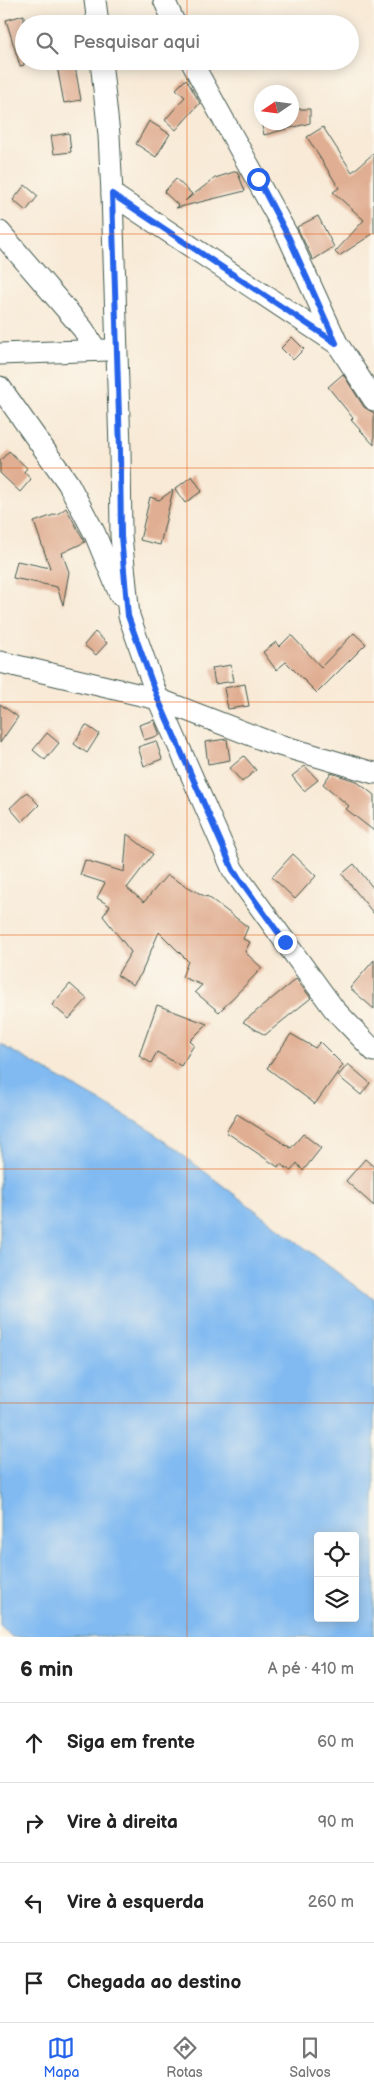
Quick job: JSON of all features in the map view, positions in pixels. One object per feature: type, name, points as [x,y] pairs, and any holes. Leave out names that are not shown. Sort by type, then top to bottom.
[{"type":"street","points":[[95,0],[97,15]]},
{"type":"street","points":[[164,0],[171,15]]},
{"type":"street","points":[[103,70],[112,194],[118,350],[121,536],[128,616]]},
{"type":"street","points":[[196,70],[289,238],[336,343],[374,400]]},
{"type":"street","points":[[112,194],[336,343]]},
{"type":"street","points":[[0,232],[83,329],[96,350]]},
{"type":"street","points":[[0,354],[118,350]]},
{"type":"street","points":[[0,387],[68,483],[95,534],[128,616],[158,699],[233,870],[334,1009],[374,1051]]},
{"type":"street","points":[[0,662],[158,699],[269,742],[374,773]]},
{"type":"water","points":[[0,1044],[147,1128],[363,1292],[374,1298],[374,1637],[12,1637],[0,1626]]},
{"type":"building","points":[[15,18],[15,50],[6,20]]},
{"type":"building","points":[[58,70],[76,70],[81,100],[64,103]]},
{"type":"building","points":[[186,79],[200,103],[176,130],[165,120],[185,97],[176,89]]},
{"type":"building","points":[[299,109],[310,109],[310,123],[299,126]]},
{"type":"building","points":[[149,121],[170,134],[156,157],[136,144]]},
{"type":"building","points":[[323,127],[352,172],[374,153],[374,233],[339,256],[335,252],[364,220],[333,192],[339,188],[307,137]]},
{"type":"building","points":[[263,130],[283,130],[264,135]]},
{"type":"building","points":[[69,133],[71,152],[54,154],[51,136]]},
{"type":"building","points":[[237,171],[245,191],[176,208],[179,206],[164,192],[176,179],[192,194],[185,201],[215,178]]},
{"type":"building","points":[[25,185],[38,196],[26,211],[13,200]]},
{"type":"building","points":[[318,216],[334,247],[313,260],[297,227]]},
{"type":"building","points":[[292,337],[304,349],[293,360],[281,348]]},
{"type":"building","points":[[343,374],[364,407],[374,413],[374,445],[351,420],[353,418],[328,387]]},
{"type":"building","points":[[9,451],[27,468],[24,472],[31,479],[20,492],[0,473],[0,461]]},
{"type":"building","points":[[192,476],[202,491],[185,503],[175,489]]},
{"type":"building","points":[[173,490],[160,545],[140,540],[150,497],[159,500]]},
{"type":"building","points":[[66,508],[85,542],[62,553],[69,572],[63,605],[57,587],[13,578],[17,561],[50,568],[34,522],[59,513]]},
{"type":"building","points":[[95,632],[107,643],[96,655],[84,645]]},
{"type":"building","points":[[354,633],[366,644],[317,693],[286,662],[276,670],[263,652],[276,642],[279,647],[291,635],[321,667]]},
{"type":"building","points":[[231,665],[234,681],[215,684],[212,668]]},
{"type":"building","points":[[245,684],[249,706],[228,709],[224,688]]},
{"type":"building","points":[[0,704],[18,717],[0,743]]},
{"type":"building","points":[[154,720],[160,735],[144,740],[139,725]]},
{"type":"building","points":[[86,725],[99,734],[87,753],[74,744]]},
{"type":"building","points":[[47,733],[59,743],[45,760],[33,750]]},
{"type":"building","points":[[227,739],[230,760],[208,764],[205,742]]},
{"type":"building","points":[[156,741],[162,759],[144,766],[138,747]]},
{"type":"building","points":[[244,756],[256,770],[242,782],[230,768]]},
{"type":"building","points":[[305,766],[318,780],[304,791],[292,776]]},
{"type":"building","points":[[331,773],[356,781],[374,795],[374,831],[346,809],[349,806],[323,784]]},
{"type":"building","points":[[27,792],[39,805],[22,822],[10,808]]},
{"type":"building","points":[[127,834],[153,854],[127,888],[144,902],[167,875],[207,896],[248,927],[243,939],[250,942],[245,952],[262,968],[219,1012],[195,992],[202,985],[182,977],[188,961],[159,932],[141,974],[133,985],[117,975],[131,952],[103,916],[110,906],[97,898],[105,883],[80,875],[85,860],[124,872]]},
{"type":"building","points":[[293,854],[316,876],[295,899],[272,877]]},
{"type":"building","points":[[354,864],[374,889],[374,914],[342,874]]},
{"type":"building","points":[[374,960],[374,1009],[350,988]]},
{"type":"building","points":[[296,979],[311,998],[265,1035],[243,1022]]},
{"type":"building","points":[[70,984],[87,999],[69,1019],[52,1005]]},
{"type":"building","points":[[157,1005],[207,1024],[190,1041],[194,1045],[181,1066],[157,1052],[151,1063],[139,1056]]},
{"type":"building","points":[[291,1034],[315,1048],[320,1042],[343,1065],[315,1104],[267,1068]]},
{"type":"building","points":[[348,1064],[370,1083],[361,1095],[338,1076]]},
{"type":"building","points":[[237,1114],[291,1148],[303,1134],[321,1148],[303,1171],[297,1163],[291,1171],[280,1164],[278,1167],[226,1132]]},
{"type":"building","points":[[365,1159],[374,1167],[374,1206],[346,1181]]},
{"type":"route","points":[[258,179],[289,238],[336,343],[112,194],[118,350],[121,536],[128,616],[158,699],[233,870],[285,942]]}]
